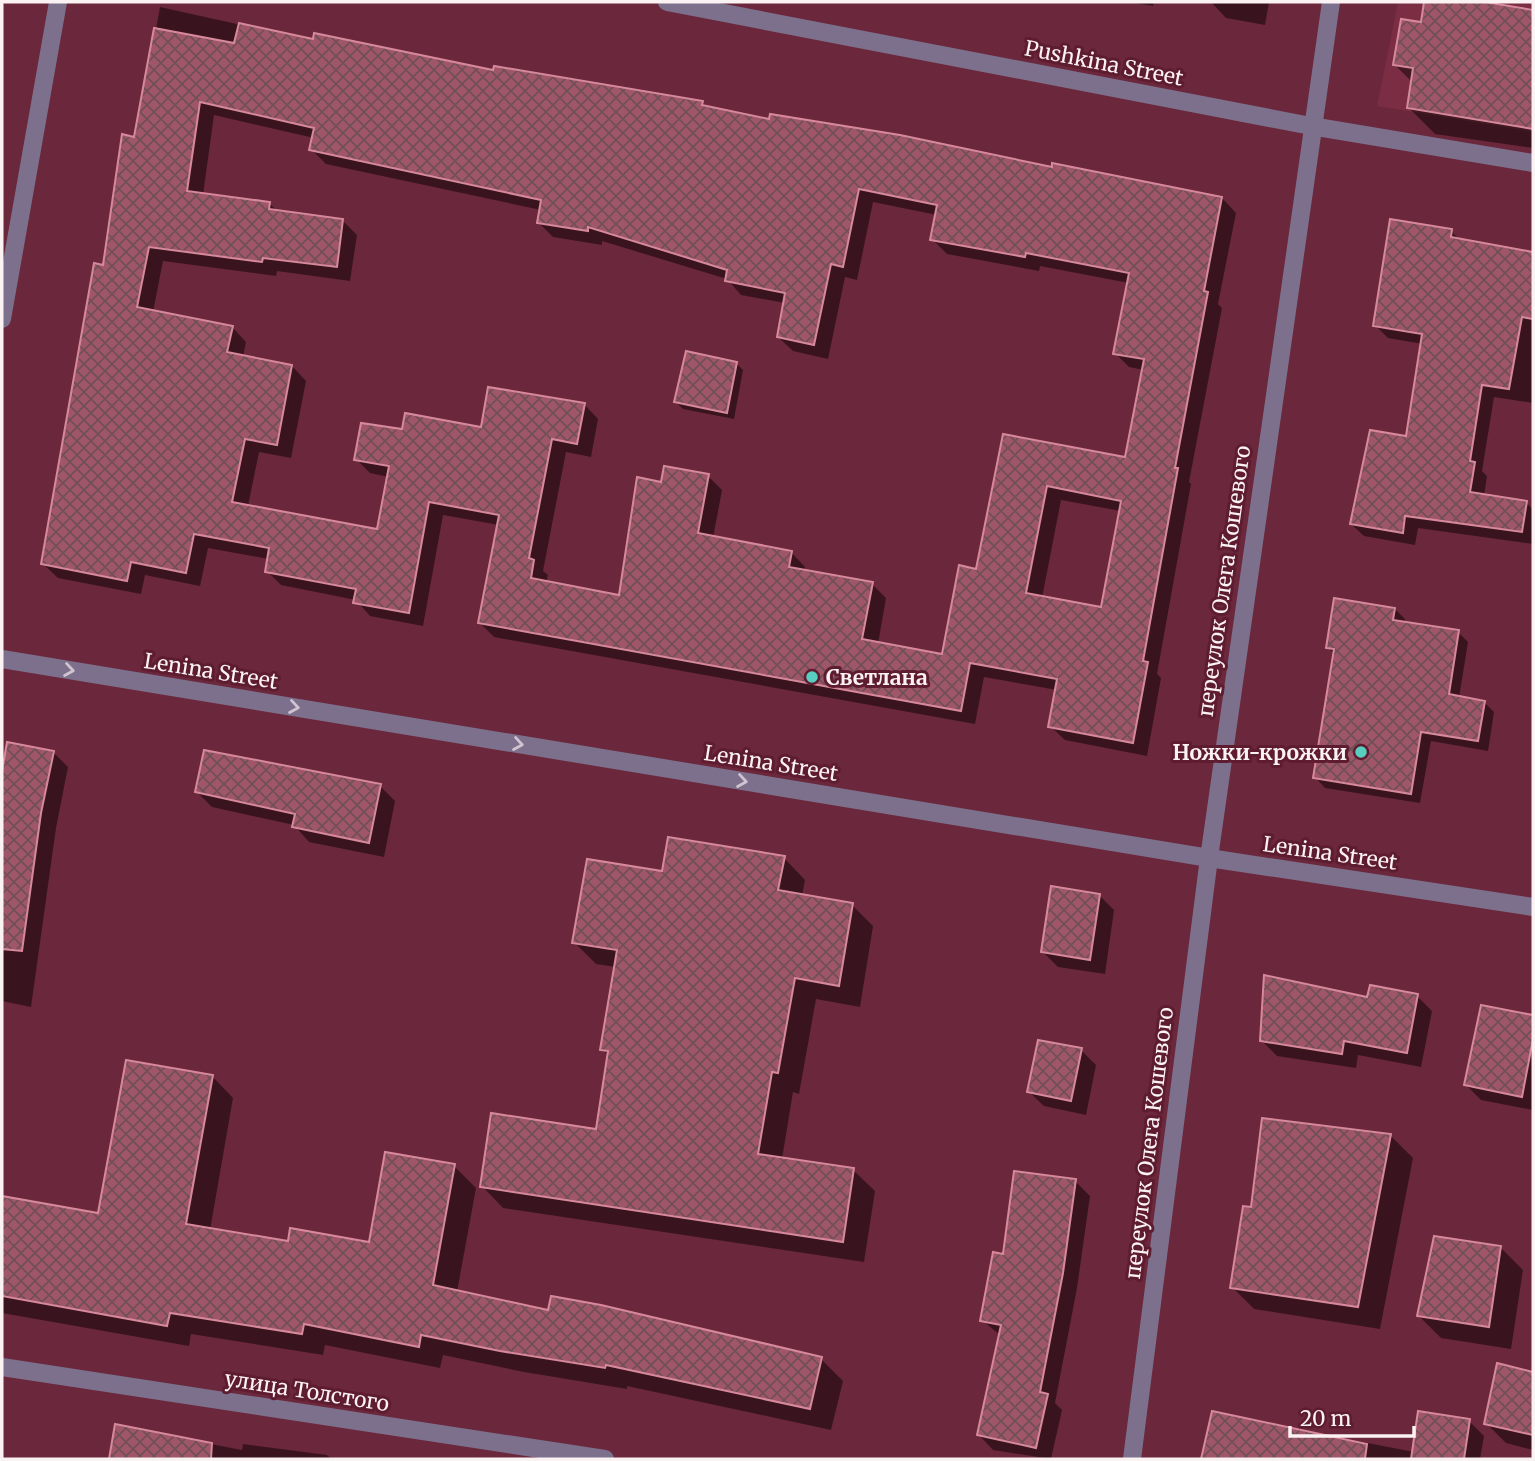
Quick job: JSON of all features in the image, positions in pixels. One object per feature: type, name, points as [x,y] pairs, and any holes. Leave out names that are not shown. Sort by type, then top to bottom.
[{"type":"street","points":[[2,319],[58,2]]},
{"type":"street","name":"Pushkina Street","points":[[667,2],[1311,126],[1533,163]]},
{"type":"street","name":"переулок Олега Кошевого","points":[[1132,1459],[1209,858],[1311,126],[1331,2]]},
{"type":"street","name":"Lenina Street","points":[[2,659],[1209,858],[1533,907]]},
{"type":"street","name":"улица Толстого","points":[[2,1367],[605,1459]]},
{"type":"shaded area","points":[[1398,2],[1533,2],[1533,132],[1377,106]]},
{"type":"building","points":[[1424,2],[1485,2],[1533,10],[1533,129],[1407,108],[1413,68],[1393,65],[1401,19],[1421,22]]},
{"type":"building","points":[[239,23],[313,39],[314,33],[493,70],[494,66],[703,101],[702,105],[769,119],[770,114],[900,135],[1052,167],[1052,163],[1222,197],[1204,291],[1208,292],[1143,661],[1148,662],[1133,743],[1048,727],[1057,679],[970,663],[961,711],[478,623],[499,515],[429,502],[409,613],[353,603],[356,589],[265,572],[269,548],[194,534],[186,573],[131,562],[127,581],[41,564],[94,263],[103,265],[122,134],[134,137],[154,28],[234,43]],"holes":[[[200,102],[314,128],[309,150],[541,200],[537,223],[588,231],[588,227],[727,270],[725,281],[785,293],[777,337],[814,345],[831,264],[843,267],[859,189],[937,205],[930,240],[1025,257],[1026,253],[1129,273],[1113,354],[1144,359],[1125,457],[1003,434],[976,569],[959,565],[942,654],[862,639],[873,582],[789,567],[792,551],[698,533],[709,474],[664,466],[661,482],[637,477],[619,595],[531,578],[534,560],[529,558],[552,439],[577,444],[585,403],[488,387],[481,427],[405,413],[402,429],[361,423],[354,460],[389,466],[377,529],[232,502],[245,439],[277,445],[292,365],[227,352],[233,326],[137,307],[149,247],[262,262],[263,258],[337,267],[343,219],[269,209],[270,202],[187,191]],[[1047,486],[1121,501],[1101,607],[1026,593]]]},
{"type":"building","points":[[1390,219],[1452,229],[1451,237],[1533,252],[1533,319],[1522,317],[1509,389],[1482,385],[1470,461],[1475,462],[1470,492],[1527,501],[1522,532],[1405,516],[1403,533],[1350,524],[1370,430],[1406,436],[1422,334],[1373,326]]},
{"type":"building","points":[[686,351],[737,362],[727,413],[674,402]]},
{"type":"building","points":[[1334,598],[1395,608],[1393,620],[1459,630],[1449,694],[1485,701],[1478,741],[1421,732],[1411,794],[1313,778],[1334,649],[1326,648]]},
{"type":"building","points":[[7,742],[54,751],[41,813],[22,951],[2,949],[2,771]]},
{"type":"building","points":[[204,750],[381,784],[369,843],[292,827],[295,814],[195,792]]},
{"type":"building","points":[[668,837],[785,856],[778,890],[853,903],[839,986],[795,978],[778,1073],[772,1072],[758,1154],[854,1168],[843,1242],[480,1187],[491,1113],[596,1129],[608,1051],[600,1050],[617,950],[572,943],[587,859],[662,871]]},
{"type":"building","points":[[1051,886],[1100,894],[1090,960],[1041,952]]},
{"type":"building","points":[[1264,975],[1367,997],[1370,985],[1418,994],[1407,1053],[1344,1041],[1342,1054],[1260,1041]]},
{"type":"building","points":[[1481,1005],[1533,1015],[1533,1039],[1522,1097],[1464,1085]]},
{"type":"building","points":[[1038,1040],[1082,1048],[1071,1101],[1027,1092]]},
{"type":"building","points":[[126,1060],[213,1075],[186,1224],[288,1241],[290,1228],[369,1242],[385,1152],[455,1164],[433,1285],[548,1310],[551,1296],[601,1305],[822,1357],[810,1409],[606,1365],[605,1368],[500,1351],[421,1335],[419,1347],[304,1324],[302,1334],[170,1313],[167,1326],[2,1296],[2,1196],[98,1213]]},
{"type":"building","points":[[1262,1118],[1391,1134],[1358,1307],[1230,1288],[1243,1206],[1251,1207]]},
{"type":"building","points":[[1014,1171],[1076,1179],[1063,1273],[1040,1392],[1048,1394],[1036,1448],[977,1435],[1001,1325],[980,1321],[993,1252],[1003,1254]]},
{"type":"building","points":[[1434,1236],[1501,1246],[1489,1327],[1417,1316]]},
{"type":"building","points":[[1497,1363],[1533,1372],[1533,1435],[1484,1424]]},
{"type":"building","points":[[1212,1411],[1367,1444],[1365,1459],[1201,1459]]},
{"type":"building","points":[[1418,1411],[1470,1419],[1464,1459],[1411,1459]]},
{"type":"building","points":[[115,1424],[212,1443],[211,1459],[109,1459]]},
{"type":"place","name":"Светлана","points":[[812,677]]},
{"type":"place","name":"Ножки-крожки","points":[[1361,752]]}]
